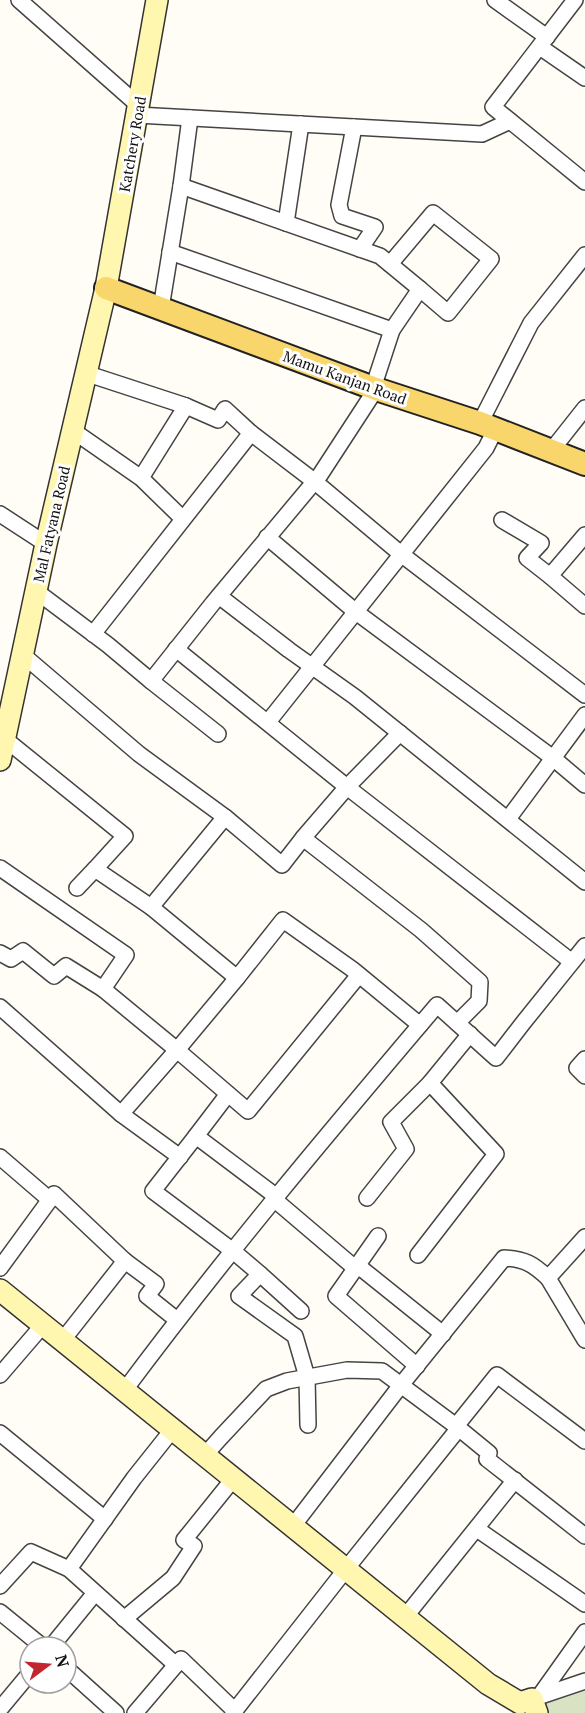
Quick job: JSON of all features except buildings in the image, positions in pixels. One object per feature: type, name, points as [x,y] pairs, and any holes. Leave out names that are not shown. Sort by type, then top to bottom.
[{"type":"main road","name":"Katchery Road","points":[[106,288],[157,0]]},
{"type":"main road","name":"Mamu Kanjan Road","points":[[106,288],[375,388],[487,426],[585,464]]},
{"type":"main road","name":"Mal Fatyana Road","points":[[0,760],[46,544],[106,288]]},
{"type":"main road","points":[[0,1290],[488,1684],[520,1703],[536,1703]]},
{"type":"street","points":[[19,0],[137,110],[190,118],[482,134],[510,122]]},
{"type":"street","points":[[495,0],[585,78]]},
{"type":"street","points":[[575,0],[493,107],[585,182]]},
{"type":"street","points":[[160,308],[182,186],[190,118]]},
{"type":"street","points":[[286,223],[301,124]]},
{"type":"street","points":[[354,127],[339,204],[342,216],[375,227],[360,249]]},
{"type":"street","points":[[182,186],[380,256],[448,313],[491,259],[433,213],[390,264]]},
{"type":"street","points":[[171,252],[392,330]]},
{"type":"street","points":[[268,722],[486,448],[487,426],[531,323],[585,255]]},
{"type":"street","points":[[152,681],[314,481],[375,388],[392,330],[420,289]]},
{"type":"street","points":[[86,373],[186,406],[218,420],[225,410],[401,554],[585,695]]},
{"type":"street","points":[[141,478],[186,406]]},
{"type":"street","points":[[551,451],[585,408]]},
{"type":"street","points":[[72,430],[141,478],[183,519]]},
{"type":"street","points":[[93,634],[251,433]]},
{"type":"street","points":[[0,514],[46,544]]},
{"type":"street","points":[[502,520],[541,543],[527,558],[585,606]]},
{"type":"street","points":[[550,576],[585,535]]},
{"type":"street","points":[[267,537],[356,612],[553,758],[585,785]]},
{"type":"street","points":[[36,591],[218,734]]},
{"type":"street","points":[[219,596],[400,733],[585,882]]},
{"type":"street","points":[[176,649],[347,787],[572,962]]},
{"type":"street","points":[[23,655],[139,754],[225,817],[282,865],[347,787],[400,733]]},
{"type":"street","points":[[508,819],[585,715]]},
{"type":"street","points":[[4,739],[125,836],[77,888]]},
{"type":"street","points":[[151,907],[225,817]]},
{"type":"street","points":[[303,838],[421,930],[480,982],[479,1001],[458,1023]]},
{"type":"street","points":[[0,868],[126,955],[103,989]]},
{"type":"street","points":[[95,869],[151,907],[237,978]]},
{"type":"street","points":[[121,1114],[177,1050],[283,920],[359,975],[420,1025]]},
{"type":"street","points":[[124,1390],[177,1320],[308,1158],[437,1005],[496,1058],[585,946]]},
{"type":"street","points":[[0,953],[11,959],[23,951],[54,976],[66,966],[103,989],[248,1111],[359,975]]},
{"type":"street","points":[[0,1007],[121,1114],[180,1157]]},
{"type":"street","points":[[367,1198],[405,1149],[391,1122],[430,1083],[470,1034]]},
{"type":"street","points":[[585,1059],[577,1068],[585,1076]]},
{"type":"street","points":[[418,1255],[496,1154],[430,1083]]},
{"type":"street","points":[[228,1094],[153,1191],[233,1251],[301,1311]]},
{"type":"street","points":[[196,1136],[276,1198],[356,1267],[443,1334]]},
{"type":"street","points":[[0,1156],[50,1200]]},
{"type":"street","points":[[0,1268],[54,1194],[125,1261],[156,1284],[147,1296],[177,1320]]},
{"type":"street","points":[[378,1236],[336,1296],[417,1366]]},
{"type":"street","points":[[548,1278],[585,1237]]},
{"type":"street","points":[[293,1526],[401,1385],[504,1258],[520,1259],[537,1268],[548,1278],[585,1340]]},
{"type":"street","points":[[62,1341],[125,1261]]},
{"type":"street","points":[[260,1275],[238,1296],[295,1336],[307,1377],[308,1425]]},
{"type":"street","points":[[0,1375],[43,1325]]},
{"type":"street","points":[[206,1455],[266,1389],[287,1381],[347,1370],[381,1371],[458,1427],[489,1453],[487,1459],[585,1536]]},
{"type":"street","points":[[135,1713],[181,1659],[234,1712],[497,1375],[585,1441]]},
{"type":"street","points":[[69,1569],[134,1478],[173,1429]]},
{"type":"street","points":[[0,1434],[105,1519]]},
{"type":"street","points":[[124,1619],[173,1578],[195,1546],[184,1540],[234,1478]]},
{"type":"street","points":[[405,1617],[515,1480]]},
{"type":"street","points":[[477,1529],[585,1604]]},
{"type":"street","points":[[0,1586],[31,1552],[56,1562],[69,1569],[176,1665]]},
{"type":"street","points":[[61,1635],[95,1593]]},
{"type":"street","points":[[0,1612],[28,1635]]},
{"type":"street","points":[[536,1703],[585,1632]]},
{"type":"street","points":[[78,1679],[116,1713]]},
{"type":"street","points":[[536,1703],[585,1681]]},
{"type":"street","points":[[0,1709],[18,1687]]},
{"type":"green space","points":[[585,1681],[585,1713],[537,1713],[532,1699]]}]
